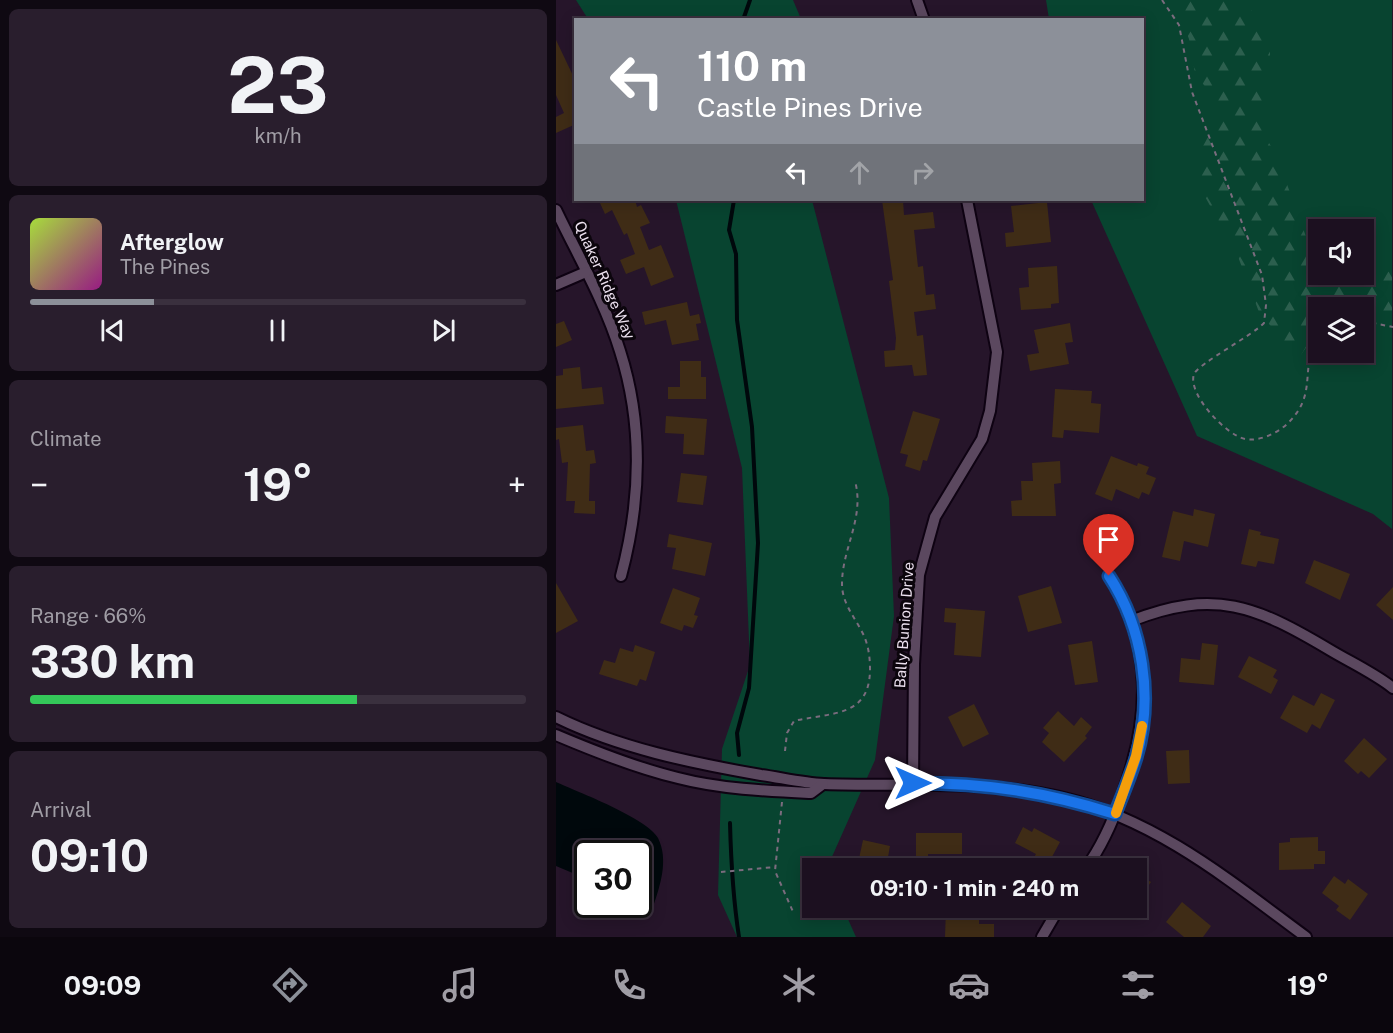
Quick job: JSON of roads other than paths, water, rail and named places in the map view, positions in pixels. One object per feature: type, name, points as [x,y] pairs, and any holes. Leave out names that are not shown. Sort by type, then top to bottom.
[{"type":"street","points":[[918,0],[923,18]]},
{"type":"street","name":"Bally Bunion Drive","points":[[913,783],[914,664],[919,575],[935,517],[982,440],[990,411],[997,369],[997,352],[967,201]]},
{"type":"street","name":"Quaker Ridge Way","points":[[556,210],[620,350],[636,421],[637,495],[621,576]]},
{"type":"street","points":[[556,285],[586,272]]},
{"type":"street","points":[[1094,858],[1115,814],[1136,756],[1144,716],[1143,667],[1131,621],[1120,594],[1109,576]]},
{"type":"street","points":[[1131,621],[1162,609],[1196,603],[1230,605],[1262,613],[1288,625],[1393,688]]},
{"type":"street","points":[[556,717],[635,747],[686,761],[823,784],[913,783],[1014,788],[1065,798],[1115,814],[1161,835],[1205,862],[1306,937]]},
{"type":"street","points":[[556,735],[611,758],[680,779],[765,790],[811,793],[823,784]]},
{"type":"street","points":[[1042,937],[1053,918]]},
{"type":"waterway","points":[[744,18],[750,0]]},
{"type":"waterway","points":[[734,201],[729,230],[736,254],[737,320],[752,427],[758,543],[749,688],[737,733],[739,755]]},
{"type":"waterway","points":[[730,823],[739,937]]}]
